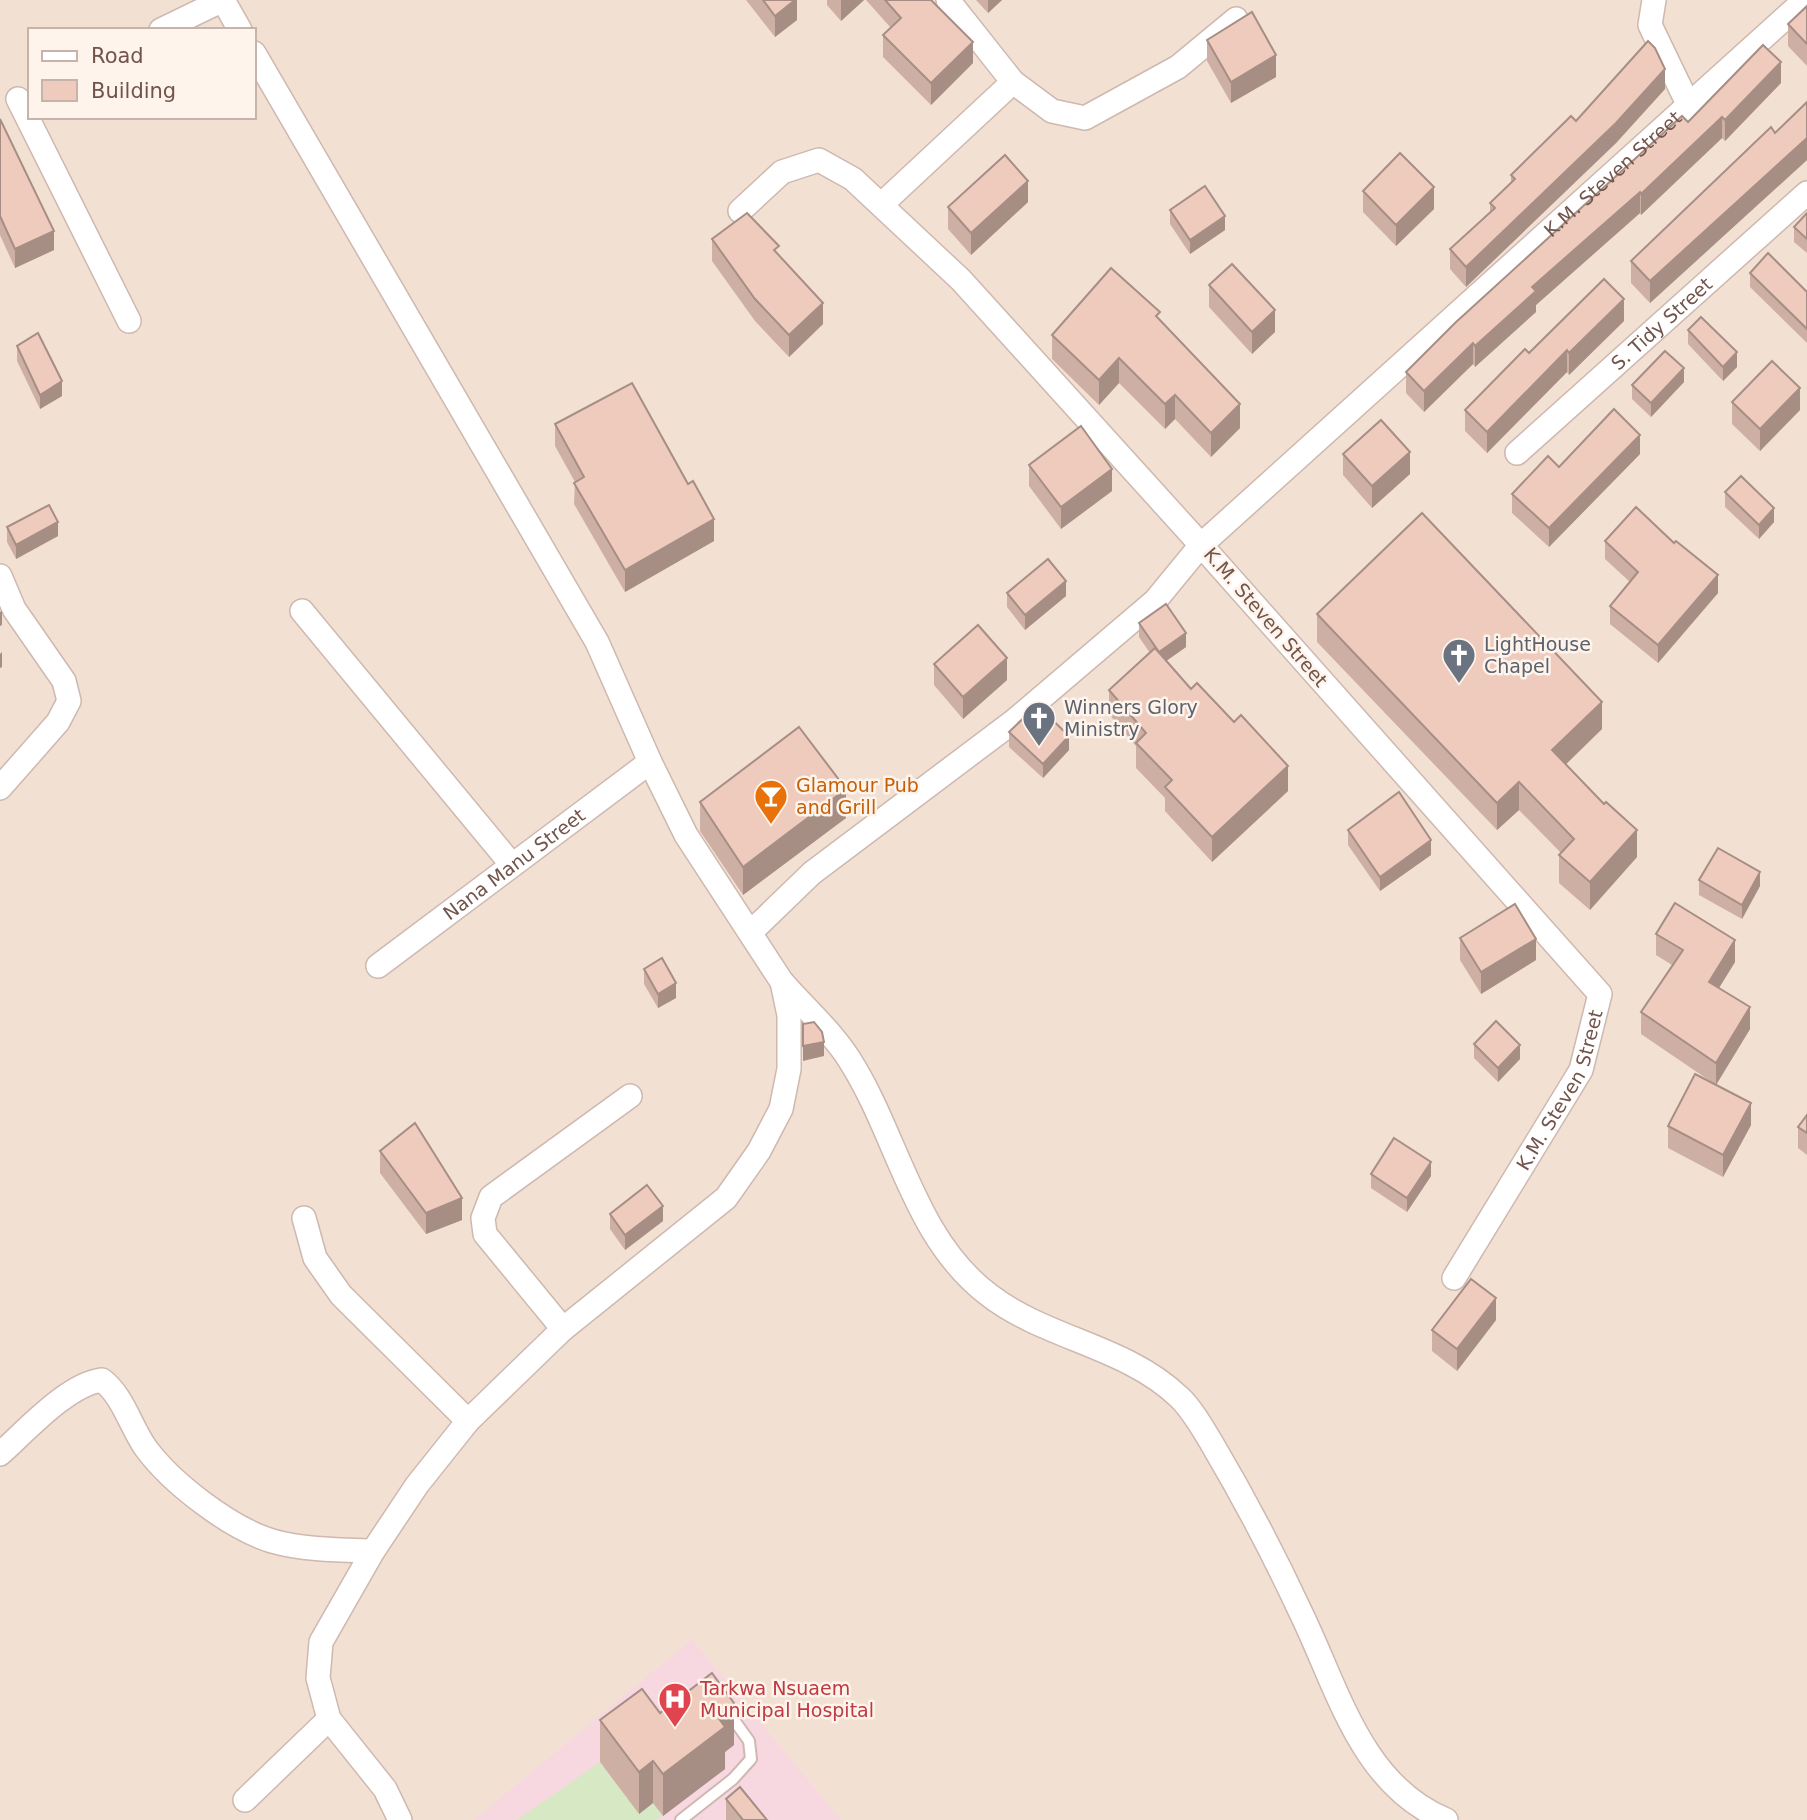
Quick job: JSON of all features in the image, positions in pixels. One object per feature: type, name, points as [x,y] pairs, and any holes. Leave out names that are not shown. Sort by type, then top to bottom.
[{"type":"street","points":[[165,28],[223,0],[239,28]]},
{"type":"street","points":[[948,0],[1013,82],[1052,111],[1085,118],[1178,67],[1236,19]]},
{"type":"street","points":[[1654,0],[1650,25],[1688,104]]},
{"type":"street","name":"K.M. Steven Street","points":[[1454,1279],[1581,1070],[1600,995],[1201,545],[1805,0]]},
{"type":"street","points":[[256,56],[597,642],[650,762],[687,835],[782,982],[849,1058],[888,1134],[922,1212],[957,1265],[990,1296],[1038,1322],[1132,1364],[1179,1397],[1210,1440],[1301,1612],[1360,1744],[1387,1778],[1428,1812],[1446,1820]]},
{"type":"street","points":[[882,204],[1013,82]]},
{"type":"street","points":[[16,99],[129,321]]},
{"type":"street","points":[[740,211],[782,172],[819,160],[853,179],[961,280],[1201,545],[1155,601],[1014,721],[812,873],[751,932]]},
{"type":"street","name":"S. Tidy Street","points":[[1517,453],[1807,192]]},
{"type":"street","points":[[0,576],[14,609],[64,681],[69,701],[58,722],[0,788]]},
{"type":"street","points":[[302,611],[512,865]]},
{"type":"street","name":"Nana Manu Street","points":[[378,965],[650,762]]},
{"type":"street","points":[[400,1820],[385,1789],[329,1719],[318,1678],[321,1642],[373,1551],[418,1485],[468,1421],[563,1329],[726,1198],[759,1151],[781,1109],[789,1069],[789,1014],[782,982]]},
{"type":"street","points":[[563,1329],[485,1234],[483,1218],[491,1196],[630,1096]]},
{"type":"street","points":[[304,1218],[315,1258],[341,1295],[468,1421]]},
{"type":"street","points":[[0,1454],[64,1398],[91,1381],[103,1380],[113,1388],[144,1446],[167,1474],[198,1499],[273,1541],[373,1551]]},
{"type":"street","points":[[245,1800],[329,1719]]},
{"type":"lane","points":[[681,1820],[733,1779],[751,1759],[749,1741],[720,1700]]},
{"type":"shaded area","points":[[0,0],[1807,0],[1807,1820],[0,1820]]},
{"type":"shaded area","name":"Tarkwa Nsuaem Municipal Hospital","points":[[692,1639],[841,1820],[474,1820]]},
{"type":"green space","points":[[600,1762],[639,1814],[653,1803],[663,1816],[655,1820],[517,1820]]},
{"type":"building","points":[[763,0],[795,0],[775,16]]},
{"type":"building","points":[[885,0],[931,0],[973,42],[931,83],[883,35],[901,18]]},
{"type":"building","points":[[1807,6],[1807,44],[1788,24]]},
{"type":"building","points":[[1252,12],[1276,55],[1231,82],[1207,40]]},
{"type":"building","points":[[1648,41],[1655,48],[1665,69],[1616,123],[1466,267],[1450,249],[1495,208],[1490,203],[1515,179],[1511,175],[1571,116],[1576,121]]},
{"type":"building","points":[[1763,45],[1781,62],[1725,120],[1722,117],[1641,194],[1640,192],[1532,287],[1536,291],[1475,346],[1473,343],[1424,391],[1406,372],[1455,323],[1682,116],[1688,122]]},
{"type":"building","points":[[1807,102],[1807,138],[1650,281],[1631,261],[1771,127],[1775,133]]},
{"type":"building","points":[[0,119],[54,231],[15,249],[0,216]]},
{"type":"building","points":[[1400,153],[1434,187],[1396,225],[1363,191]]},
{"type":"building","points":[[1005,155],[1028,181],[971,233],[948,207]]},
{"type":"building","points":[[1205,186],[1225,216],[1190,240],[1170,210]]},
{"type":"building","points":[[747,213],[779,246],[774,250],[823,303],[789,335],[755,299],[712,239]]},
{"type":"building","points":[[1807,213],[1807,239],[1794,227]]},
{"type":"building","points":[[1768,253],[1807,292],[1807,329],[1750,273]]},
{"type":"building","points":[[1232,264],[1275,310],[1252,332],[1209,285]]},
{"type":"building","points":[[1111,268],[1160,312],[1156,316],[1240,404],[1211,433],[1175,395],[1165,404],[1119,358],[1099,380],[1052,335]]},
{"type":"building","points":[[1604,279],[1624,299],[1569,353],[1567,350],[1487,432],[1465,410],[1525,349],[1529,353]]},
{"type":"building","points":[[1701,317],[1737,352],[1723,367],[1688,330]]},
{"type":"building","points":[[38,333],[62,381],[40,395],[17,346]]},
{"type":"building","points":[[1665,351],[1684,368],[1651,403],[1632,385]]},
{"type":"building","points":[[1772,361],[1800,388],[1760,429],[1732,402]]},
{"type":"building","points":[[632,383],[688,484],[693,481],[714,519],[625,570],[574,483],[584,477],[555,424]]},
{"type":"building","points":[[1614,409],[1640,435],[1549,528],[1512,494],[1548,456],[1559,467]]},
{"type":"building","points":[[1381,420],[1410,452],[1372,486],[1343,454]]},
{"type":"building","points":[[1081,426],[1112,469],[1061,507],[1029,465]]},
{"type":"building","points":[[1741,476],[1774,508],[1759,525],[1725,492]]},
{"type":"building","points":[[49,505],[58,522],[16,545],[7,527]]},
{"type":"building","points":[[1636,507],[1674,543],[1676,541],[1718,575],[1658,645],[1610,606],[1638,572],[1605,541]]},
{"type":"building","name":"LightHouse Chapel","points":[[1422,513],[1602,702],[1552,750],[1604,804],[1606,802],[1637,830],[1590,882],[1559,855],[1574,839],[1519,782],[1497,803],[1317,614]]},
{"type":"building","points":[[1048,559],[1066,581],[1025,615],[1007,593]]},
{"type":"building","points":[[1166,604],[1186,633],[1159,652],[1139,623]]},
{"type":"building","points":[[978,625],[1007,658],[963,697],[934,664]]},
{"type":"building","points":[[1155,648],[1191,689],[1197,683],[1234,722],[1241,715],[1288,766],[1212,837],[1165,787],[1172,780],[1136,743],[1146,733],[1109,690]]},
{"type":"building","points":[[1037,705],[1069,736],[1043,764],[1009,732]]},
{"type":"building","name":"Glamour Pub and Grill","points":[[799,727],[846,789],[743,867],[700,802]]},
{"type":"building","points":[[1399,792],[1431,840],[1380,877],[1348,830]]},
{"type":"building","points":[[1718,848],[1760,872],[1742,905],[1699,880]]},
{"type":"building","points":[[1675,903],[1735,940],[1709,982],[1750,1007],[1716,1063],[1641,1012],[1683,950],[1656,934]]},
{"type":"building","points":[[1515,904],[1536,939],[1481,972],[1460,938]]},
{"type":"building","points":[[662,958],[676,983],[658,994],[644,969]]},
{"type":"building","points":[[1496,1021],[1520,1045],[1498,1068],[1474,1044]]},
{"type":"building","points":[[814,1022],[822,1032],[824,1042],[803,1046],[803,1024]]},
{"type":"building","points":[[1695,1074],[1751,1103],[1723,1155],[1668,1126]]},
{"type":"building","points":[[1807,1115],[1807,1133],[1798,1127]]},
{"type":"building","points":[[415,1123],[462,1198],[426,1213],[380,1151]]},
{"type":"building","points":[[1394,1138],[1431,1162],[1407,1198],[1371,1174]]},
{"type":"building","points":[[647,1185],[663,1206],[625,1235],[610,1214]]},
{"type":"building","points":[[1471,1279],[1496,1298],[1457,1349],[1432,1330]]},
{"type":"building","points":[[712,1673],[734,1703],[717,1716],[725,1727],[663,1774],[653,1761],[639,1772],[600,1720],[642,1689],[660,1713]]},
{"type":"building","points":[[740,1787],[767,1820],[743,1820],[726,1799]]},
{"type":"place","name":"LightHouse Chapel","points":[[1459,685]]},
{"type":"place","name":"Winners Glory Ministry","points":[[1039,748]]},
{"type":"place","name":"Glamour Pub and Grill","points":[[771,826]]},
{"type":"place","name":"Tarkwa Nsuaem Municipal Hospital","points":[[675,1729]]}]
